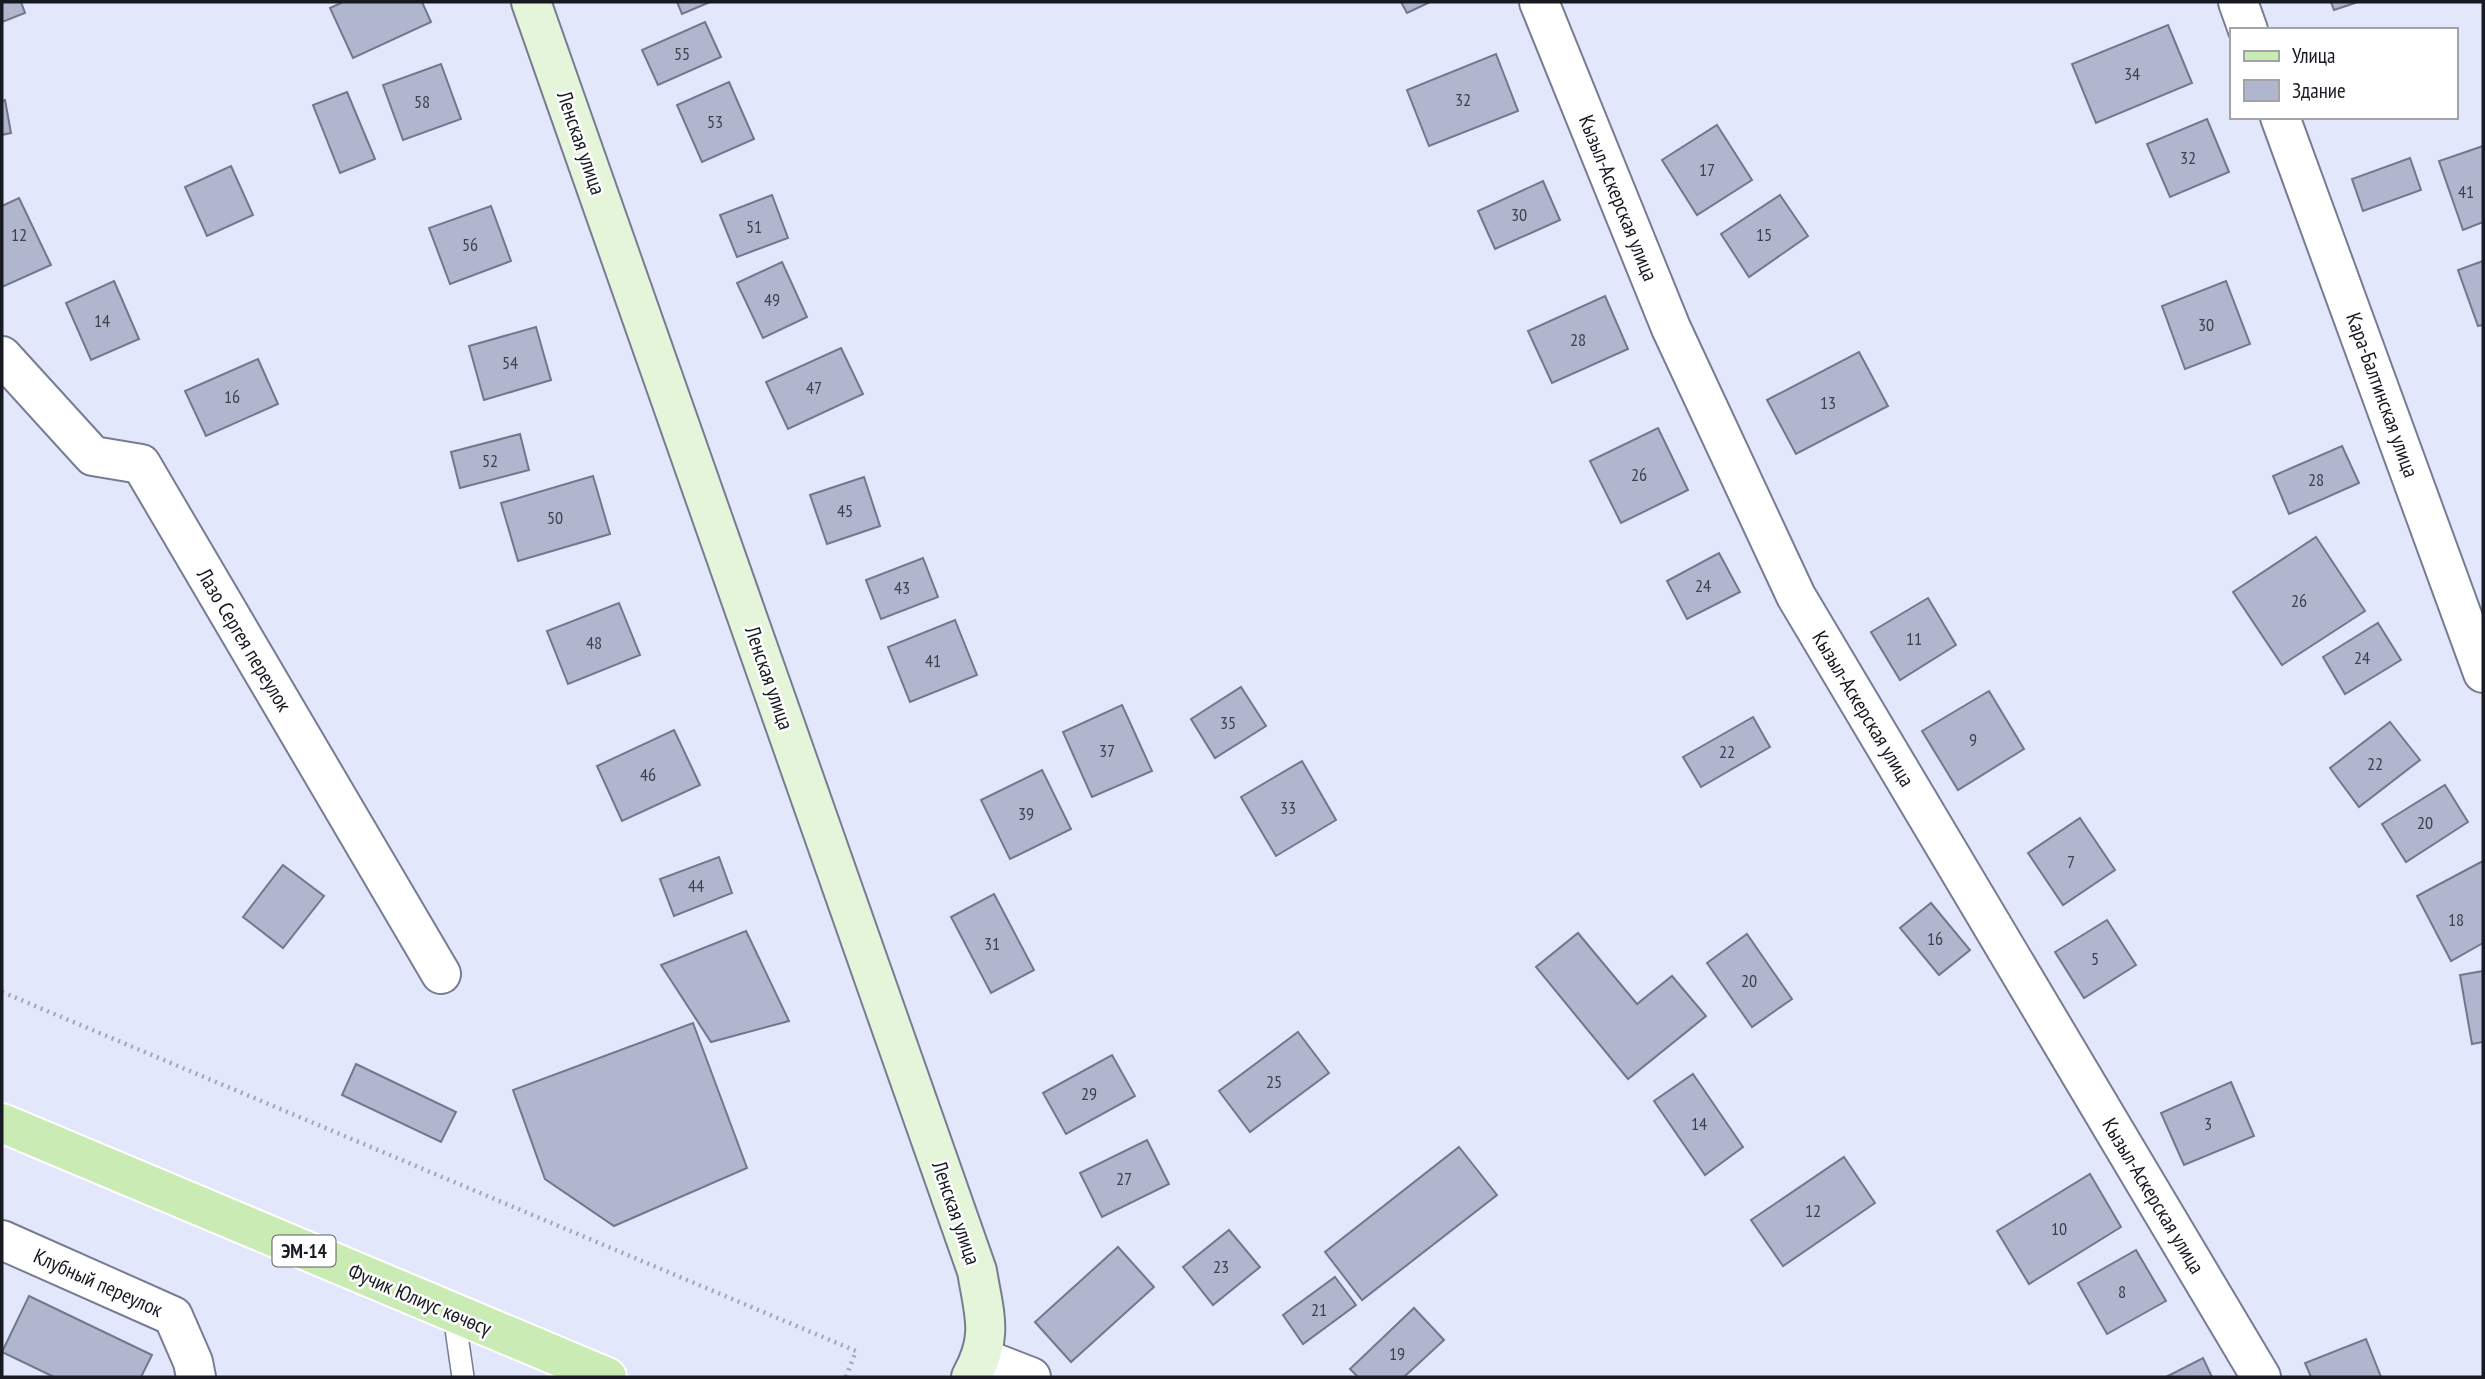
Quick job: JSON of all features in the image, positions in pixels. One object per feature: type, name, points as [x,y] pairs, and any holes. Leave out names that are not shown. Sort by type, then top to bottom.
[{"type":"main road","name":"Ленская улица","points":[[531,2],[977,1270],[987,1328],[977,1368]]},
{"type":"main road","name":"Фучик Юлиус көчөсү","points":[[2,1123],[607,1377]]},
{"type":"street","name":"Кызыл-Аскерская улица","points":[[1539,2],[1671,328],[1796,596],[2261,1377]]},
{"type":"street","points":[[2238,2],[2247,28]]},
{"type":"street","name":"Кара-Балтинская улица","points":[[2281,119],[2483,673]]},
{"type":"street","name":"Лазо Сергея переулок","points":[[2,356],[93,456],[141,464],[441,974]]},
{"type":"street","name":"Клубный переулок","points":[[2,1240],[173,1316],[193,1362],[196,1377]]},
{"type":"street","name":"Ленская улица","points":[[977,1368],[1031,1377]]},
{"type":"lane","points":[[454,1315],[463,1377]]},
{"type":"path","points":[[2,992],[856,1351],[846,1377]]},
{"type":"building","points":[[2,2],[21,2],[25,13],[2,22]]},
{"type":"building","points":[[343,2],[422,2],[431,22],[353,58],[330,8]]},
{"type":"building","points":[[677,2],[710,2],[682,14]]},
{"type":"building","points":[[1401,2],[1430,2],[1407,13]]},
{"type":"building","points":[[2331,2],[2358,2],[2334,10]]},
{"type":"building","points":[[705,22],[721,57],[658,85],[642,50]]},
{"type":"building","points":[[2168,25],[2192,83],[2096,123],[2072,64]]},
{"type":"building","points":[[1496,54],[1518,111],[1429,146],[1407,90]]},
{"type":"building","points":[[441,64],[461,119],[403,140],[383,85]]},
{"type":"building","points":[[729,82],[754,139],[702,162],[677,105]]},
{"type":"building","points":[[347,92],[375,159],[340,173],[313,105]]},
{"type":"building","points":[[5,100],[11,133],[2,135],[2,101]]},
{"type":"building","points":[[2207,119],[2229,172],[2170,197],[2147,144]]},
{"type":"building","points":[[1717,125],[1752,180],[1697,215],[1662,160]]},
{"type":"building","points":[[2483,146],[2483,222],[2463,230],[2439,161]]},
{"type":"building","points":[[2410,158],[2421,190],[2363,211],[2352,179]]},
{"type":"building","points":[[231,166],[253,215],[207,236],[185,187]]},
{"type":"building","points":[[1543,181],[1560,220],[1495,249],[1478,211]]},
{"type":"building","points":[[772,195],[788,238],[737,257],[720,215]]},
{"type":"building","points":[[1780,195],[1808,236],[1749,277],[1721,234]]},
{"type":"building","points":[[19,198],[51,265],[2,287],[2,206]]},
{"type":"building","points":[[491,206],[511,261],[450,284],[429,228]]},
{"type":"building","points":[[2483,261],[2483,325],[2478,326],[2458,270]]},
{"type":"building","points":[[782,262],[807,317],[763,338],[737,283]]},
{"type":"building","points":[[114,281],[139,339],[91,360],[66,303]]},
{"type":"building","points":[[2226,281],[2250,344],[2185,369],[2162,306]]},
{"type":"building","points":[[1605,296],[1628,349],[1552,383],[1528,331]]},
{"type":"building","points":[[536,327],[551,380],[484,400],[469,346]]},
{"type":"building","points":[[841,348],[863,394],[788,429],[766,382]]},
{"type":"building","points":[[1859,352],[1888,406],[1796,454],[1767,400]]},
{"type":"building","points":[[258,359],[278,404],[206,436],[185,391]]},
{"type":"building","points":[[1658,428],[1688,490],[1621,523],[1590,461]]},
{"type":"building","points":[[520,434],[529,470],[460,488],[451,452]]},
{"type":"building","points":[[2342,446],[2359,483],[2289,514],[2273,476]]},
{"type":"building","points":[[593,476],[610,534],[518,561],[501,503]]},
{"type":"building","points":[[864,477],[880,526],[827,544],[810,495]]},
{"type":"building","points":[[2316,537],[2365,611],[2282,665],[2233,592]]},
{"type":"building","points":[[1719,553],[1740,592],[1687,619],[1667,581]]},
{"type":"building","points":[[923,558],[938,597],[881,619],[866,580]]},
{"type":"building","points":[[1928,598],[1956,645],[1900,680],[1871,632]]},
{"type":"building","points":[[619,603],[640,655],[568,684],[547,631]]},
{"type":"building","points":[[955,620],[977,675],[910,702],[888,647]]},
{"type":"building","points":[[2378,623],[2401,660],[2345,694],[2323,657]]},
{"type":"building","points":[[1241,687],[1266,726],[1215,758],[1191,719]]},
{"type":"building","points":[[1989,691],[2024,749],[1958,790],[1922,731]]},
{"type":"building","points":[[1122,705],[1152,771],[1092,797],[1063,732]]},
{"type":"building","points":[[1753,717],[1770,747],[1701,787],[1683,757]]},
{"type":"building","points":[[2390,722],[2420,760],[2359,807],[2330,768]]},
{"type":"building","points":[[674,730],[700,785],[622,821],[597,766]]},
{"type":"building","points":[[1302,761],[1336,820],[1276,856],[1241,797]]},
{"type":"building","points":[[1042,770],[1071,829],[1010,859],[981,800]]},
{"type":"building","points":[[2445,785],[2468,822],[2406,862],[2382,824]]},
{"type":"building","points":[[2080,818],[2115,870],[2063,905],[2028,853]]},
{"type":"building","points":[[719,857],[732,893],[674,916],[660,879]]},
{"type":"building","points":[[2483,861],[2483,943],[2451,961],[2417,896]]},
{"type":"building","points":[[283,865],[324,896],[283,948],[243,917]]},
{"type":"building","points":[[994,894],[1034,970],[991,993],[951,917]]},
{"type":"building","points":[[1931,903],[1970,950],[1939,975],[1900,928]]},
{"type":"building","points":[[2107,920],[2136,965],[2084,998],[2055,952]]},
{"type":"building","points":[[746,931],[789,1021],[711,1042],[661,965]]},
{"type":"building","points":[[1578,933],[1637,1004],[1672,976],[1706,1016],[1628,1079],[1536,967]]},
{"type":"building","points":[[1747,934],[1792,999],[1752,1027],[1707,963]]},
{"type":"building","points":[[2483,971],[2483,1042],[2472,1044],[2460,975]]},
{"type":"building","points":[[693,1023],[747,1168],[614,1226],[545,1179],[513,1090]]},
{"type":"building","points":[[1298,1032],[1329,1073],[1250,1132],[1219,1091]]},
{"type":"building","points":[[1112,1055],[1135,1096],[1066,1134],[1043,1093]]},
{"type":"building","points":[[356,1064],[456,1112],[441,1142],[342,1095]]},
{"type":"building","points":[[1693,1074],[1743,1147],[1705,1175],[1654,1101]]},
{"type":"building","points":[[2231,1082],[2254,1136],[2184,1165],[2161,1113]]},
{"type":"building","points":[[1147,1140],[1169,1184],[1102,1217],[1080,1173]]},
{"type":"building","points":[[1459,1147],[1497,1195],[1362,1300],[1325,1252]]},
{"type":"building","points":[[1844,1157],[1875,1203],[1783,1266],[1751,1220]]},
{"type":"building","points":[[2090,1174],[2121,1227],[2029,1284],[1997,1231]]},
{"type":"building","points":[[1229,1230],[1260,1267],[1213,1305],[1183,1267]]},
{"type":"building","points":[[1118,1247],[1154,1287],[1071,1362],[1035,1322]]},
{"type":"building","points":[[2136,1250],[2166,1301],[2107,1334],[2078,1283]]},
{"type":"building","points":[[1335,1277],[1356,1305],[1303,1344],[1283,1315]]},
{"type":"building","points":[[29,1296],[152,1355],[141,1377],[54,1377],[2,1352]]},
{"type":"building","points":[[1414,1308],[1444,1340],[1404,1377],[1358,1377],[1350,1369]]},
{"type":"building","points":[[2366,1339],[2381,1377],[2311,1377],[2305,1363]]},
{"type":"building","points":[[2203,1358],[2212,1377],[2166,1377]]}]
